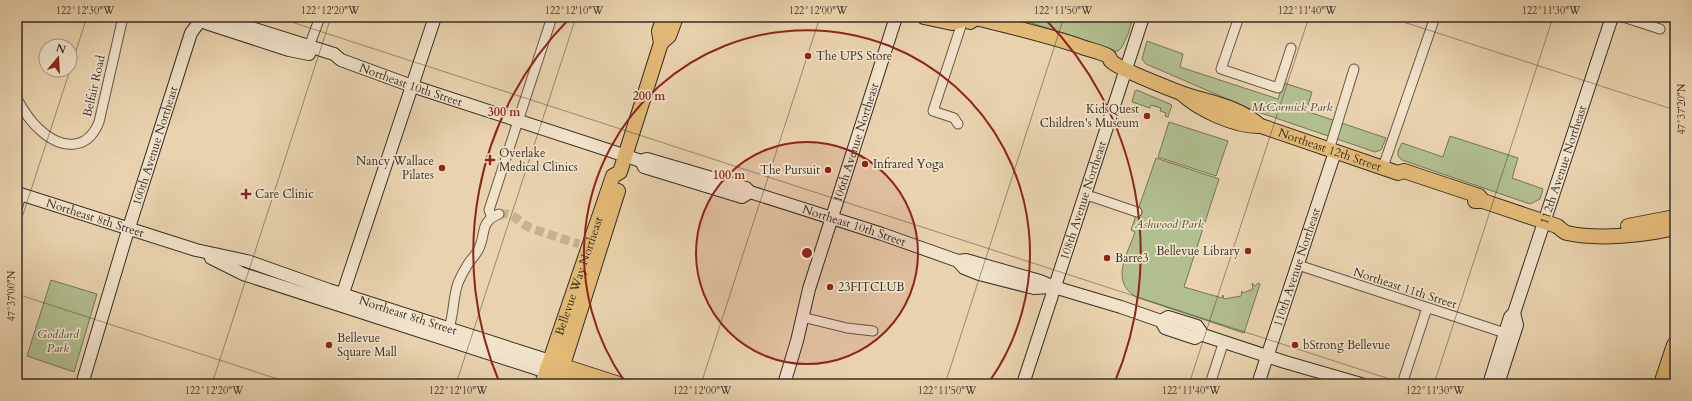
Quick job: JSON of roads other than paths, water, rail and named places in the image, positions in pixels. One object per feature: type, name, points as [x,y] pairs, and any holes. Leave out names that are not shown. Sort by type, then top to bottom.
[{"type":"highway","points":[[1662,384],[1675,345]]},
{"type":"main road","points":[[341,299],[435,17]]},
{"type":"main road","name":"Bellevue Way Northeast","points":[[553,374],[584,245],[613,176],[620,172],[661,43],[659,31],[664,17]]},
{"type":"main road","name":"Bellevue Way Northeast","points":[[661,43],[669,36],[676,17]]},
{"type":"main road","name":"106th Avenue Northeast","points":[[784,384],[809,289],[896,17]]},
{"type":"main road","name":"Northeast 12th Street","points":[[924,17],[952,23],[964,19],[976,18],[1038,33],[1108,56],[1112,62],[1126,70],[1181,93],[1196,105],[1234,122],[1249,127],[1261,126],[1398,173],[1404,170],[1479,196],[1483,201],[1559,227],[1565,233],[1603,236],[1630,235],[1675,228]]},
{"type":"main road","name":"108th Avenue Northeast","points":[[1023,384],[1143,17]]},
{"type":"main road","name":"112th Avenue Northeast","points":[[1489,384],[1510,317],[1514,313],[1612,17]]},
{"type":"main road","name":"Northeast 10th Street","points":[[204,20],[220,20],[248,27],[308,50],[334,54],[341,60],[412,86],[625,156],[641,161],[648,159],[746,188],[750,192],[958,261],[966,260],[1040,281],[1054,287],[1109,303],[1161,321],[1168,317],[1197,326],[1203,334],[1328,375],[1361,384]]},
{"type":"main road","name":"100th Avenue Northeast","points":[[82,384],[128,229],[191,33],[204,20]]},
{"type":"main road","name":"110th Avenue Northeast","points":[[1258,384],[1298,265],[1332,150]]},
{"type":"main road","name":"Northeast 10th Street","points":[[641,161],[644,167],[742,197],[750,192]]},
{"type":"main road","name":"Bellevue Way Northeast","points":[[553,374],[623,178],[620,172]]},
{"type":"main road","name":"Northeast 8th Street","points":[[19,194],[196,250],[247,261],[307,281],[341,299],[553,374],[619,384]]},
{"type":"main road","name":"Northeast 12th Street","points":[[1559,227],[1568,224],[1631,226],[1675,217]]},
{"type":"main road","name":"Northeast 8th Street","points":[[196,250],[243,274],[449,328],[577,384]]},
{"type":"main road","points":[[256,278],[264,273],[306,286],[313,284]]},
{"type":"main road","name":"112th Avenue Northeast","points":[[1498,384],[1517,325],[1514,313]]},
{"type":"street","name":"Belfair Road","points":[[17,99],[32,122],[51,139],[60,143],[74,144],[85,141],[92,135],[99,122],[123,17]]},
{"type":"street","points":[[308,50],[320,17]]},
{"type":"street","points":[[449,328],[453,316],[456,291],[459,282],[468,264],[479,249],[484,227],[495,215],[489,210],[552,17]]},
{"type":"street","points":[[1239,17],[1221,69],[1278,88],[1291,48]]},
{"type":"street","points":[[1383,167],[1435,17]]},
{"type":"street","points":[[1623,17],[1660,29]]},
{"type":"street","points":[[958,124],[954,118],[933,110],[964,19]]},
{"type":"street","points":[[1332,150],[1354,69]]},
{"type":"street","points":[[17,209],[19,194]]},
{"type":"street","points":[[1085,196],[1093,197],[1137,212]]},
{"type":"street","name":"Northeast 11th Street","points":[[1298,265],[1505,333]]},
{"type":"street","points":[[1402,384],[1427,308]]},
{"type":"street","points":[[802,317],[848,328],[873,331]]},
{"type":"street","points":[[1210,384],[1224,341]]},
{"type":"tunnel","points":[[499,214],[510,215],[528,227],[579,244]]},
{"type":"place","name":"The UPS Store","points":[[808,56]]},
{"type":"place","name":"KidsQuest Children's Museum","points":[[1147,116]]},
{"type":"place","name":"Overlake Medical Clinics","points":[[490,160]]},
{"type":"place","name":"Infrared Yoga","points":[[865,164]]},
{"type":"place","name":"Nancy Wallace Pilates","points":[[442,168]]},
{"type":"place","name":"The Pursuit","points":[[828,170]]},
{"type":"place","name":"Care Clinic","points":[[246,194]]},
{"type":"place","name":"Bellevue Library","points":[[1248,251]]},
{"type":"place","name":"Barre3","points":[[1107,258]]},
{"type":"place","name":"23FITCLUB","points":[[830,287]]},
{"type":"place","name":"Bellevue Square Mall","points":[[329,345]]},
{"type":"place","name":"bStrong Bellevue","points":[[1295,345]]},
{"type":"park label","name":"McCormick Park","points":[[1292,107]]},
{"type":"park label","name":"Ashwood Park","points":[[1169,224]]},
{"type":"park label","name":"Goddard Park","points":[[58,341]]}]
